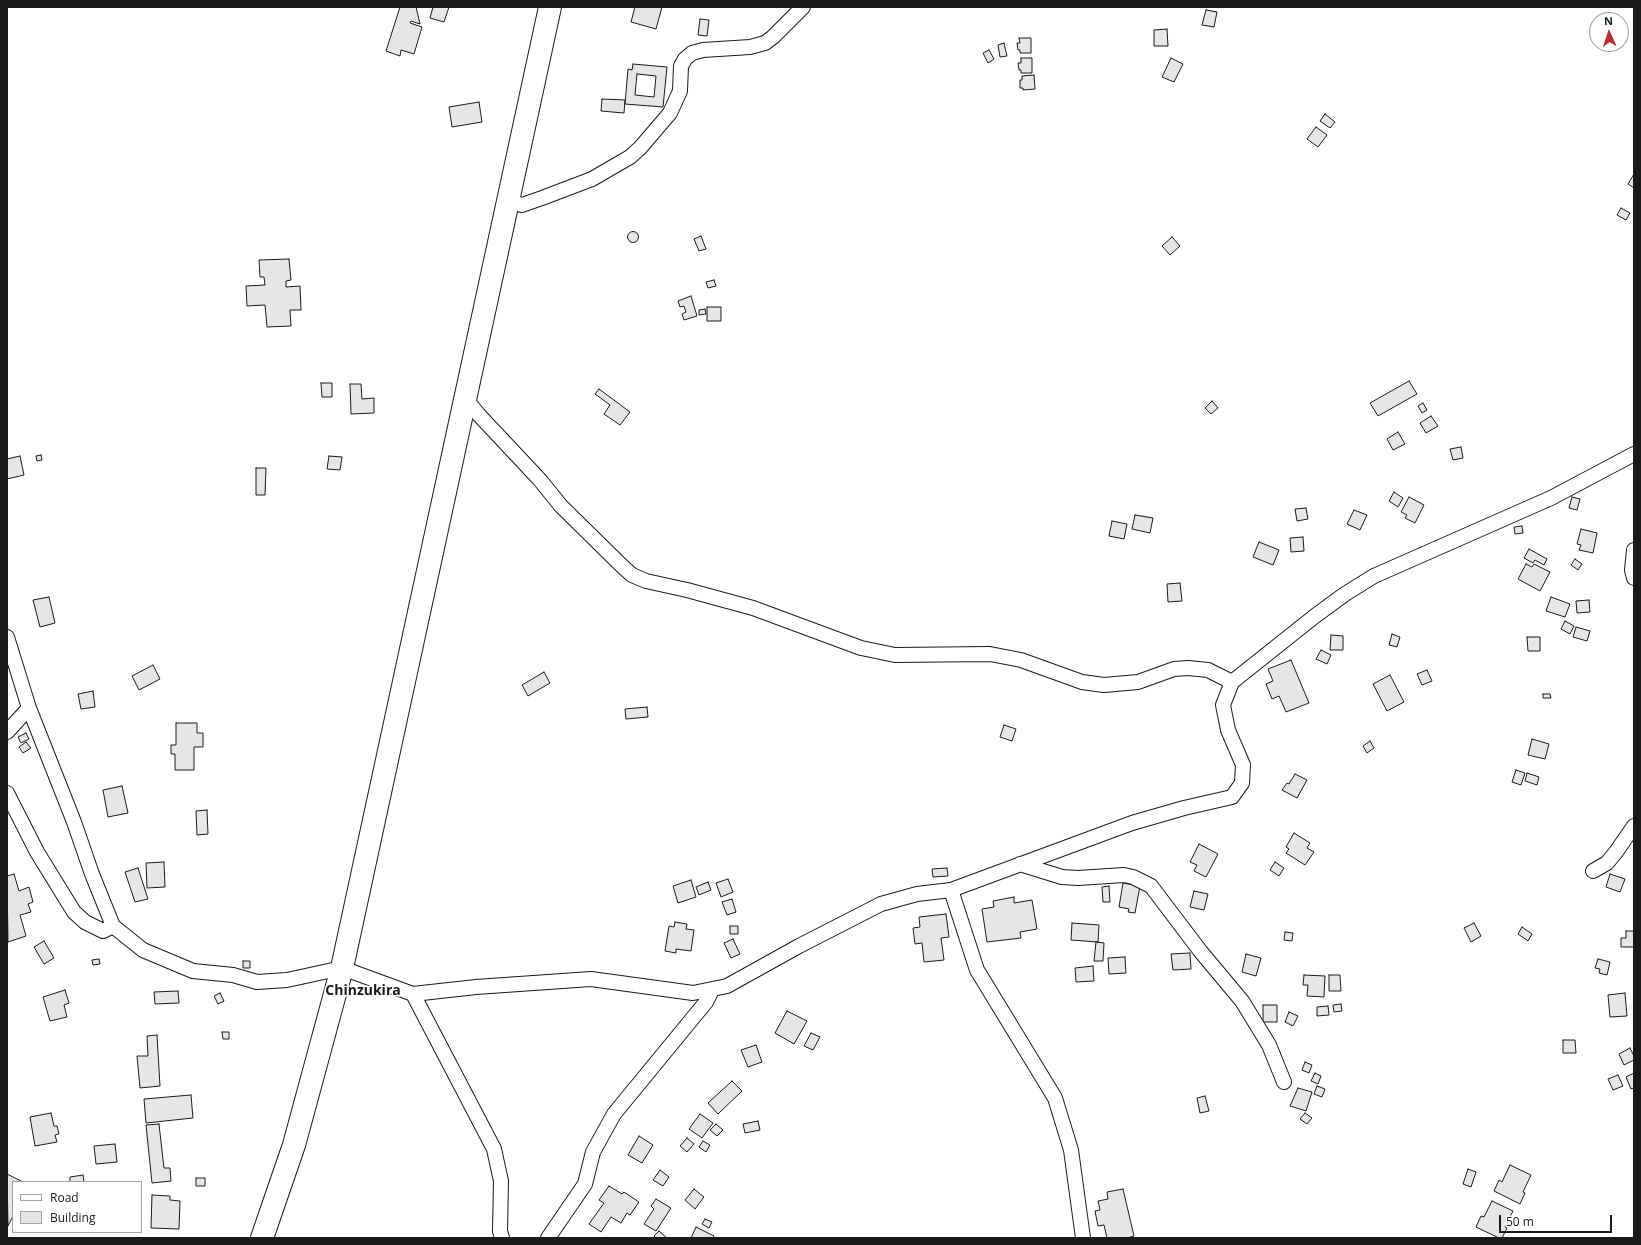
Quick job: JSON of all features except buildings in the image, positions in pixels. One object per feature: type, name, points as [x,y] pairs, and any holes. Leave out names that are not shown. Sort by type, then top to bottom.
[{"type":"highway","points":[[262,1238],[294,1145],[342,968],[550,7]]},
{"type":"street","points":[[508,201],[522,205],[548,196],[592,179],[630,157],[648,139],[670,112],[680,91],[681,66],[685,59],[692,53],[703,50],[750,47],[765,43],[774,37],[803,7]]},
{"type":"street","points":[[465,398],[540,480],[566,512],[632,575],[646,582],[687,590],[754,608],[862,648],[895,655],[990,654],[1021,660],[1082,682],[1104,685],[1138,682],[1174,669],[1188,668],[1208,670],[1232,682]]},
{"type":"street","points":[[7,638],[29,708],[113,926],[143,950],[193,970],[233,975],[257,982],[287,980],[342,968],[413,994],[476,987],[591,979],[693,993],[728,986],[799,946],[881,904],[917,894],[952,890],[1132,823],[1184,808],[1232,797],[1242,783],[1243,765],[1228,730],[1223,705],[1232,682],[1315,616],[1345,594],[1374,576],[1551,498],[1634,454]]},
{"type":"street","points":[[1634,550],[1632,570],[1634,578]]},
{"type":"street","points":[[7,732],[29,708]]},
{"type":"street","points":[[7,793],[38,852],[74,912],[85,922],[103,931],[113,926]]},
{"type":"street","points":[[1593,871],[1606,863],[1616,852],[1634,826]]},
{"type":"street","points":[[1020,864],[1062,877],[1078,878],[1124,875],[1134,877],[1151,886],[1201,952],[1242,1001],[1269,1045],[1284,1082]]},
{"type":"street","points":[[952,890],[977,970],[1055,1098],[1071,1150],[1083,1238]]},
{"type":"street","points":[[548,1238],[585,1184],[593,1152],[614,1114],[706,1002],[712,990]]},
{"type":"street","points":[[413,994],[494,1149],[501,1181],[500,1231],[502,1238]]},
{"type":"district","name":"Chinzukira","points":[[363,991]]}]
